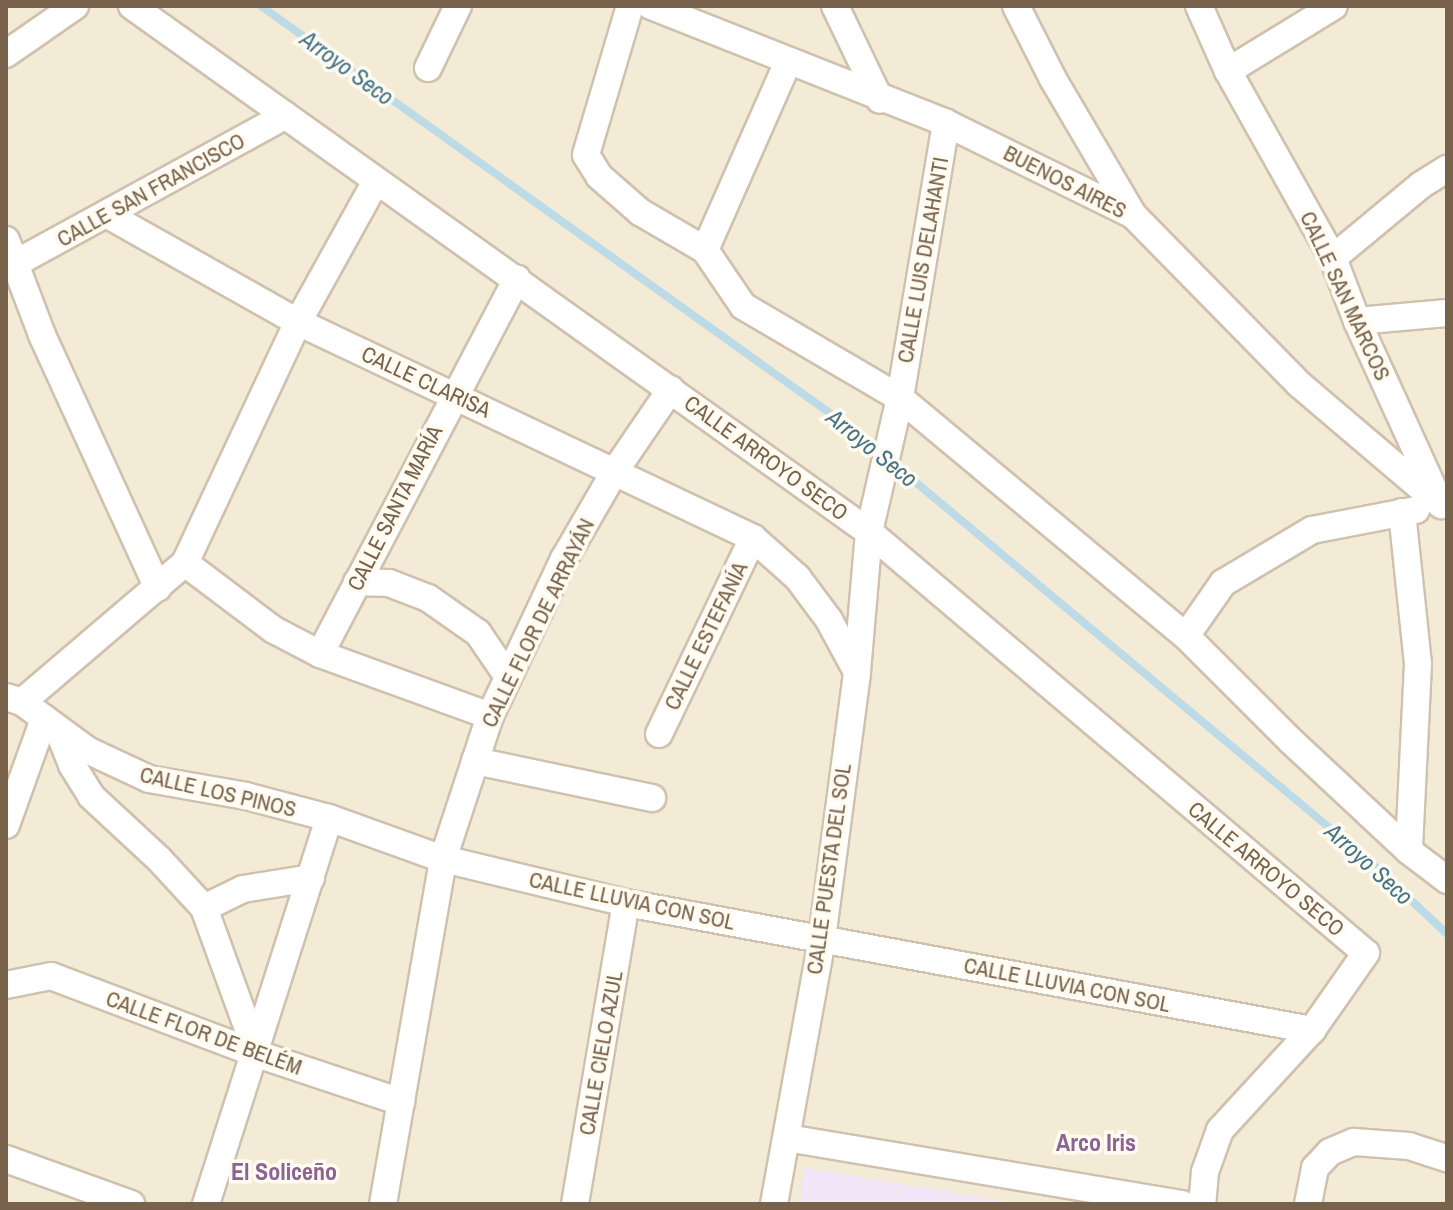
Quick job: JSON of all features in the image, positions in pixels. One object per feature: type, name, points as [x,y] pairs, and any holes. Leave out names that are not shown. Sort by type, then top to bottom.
[{"type":"street","points":[[6,54],[75,6]]},
{"type":"street","name":"CALLE ARROYO SECO","points":[[132,6],[671,389],[872,521],[1366,953],[1312,1030]]},
{"type":"street","points":[[428,68],[458,6]]},
{"type":"street","points":[[630,6],[586,155],[599,176],[640,212],[705,250],[743,306],[900,398],[1186,636],[1409,851],[1447,880]]},
{"type":"street","points":[[835,6],[880,100]]},
{"type":"street","points":[[1016,6],[1053,79],[1133,215]]},
{"type":"street","name":"CALLE SAN MARCOS","points":[[1199,6],[1228,71],[1333,258],[1357,321],[1445,510]]},
{"type":"street","points":[[1228,71],[1334,6]]},
{"type":"street","name":"BUENOS AIRES","points":[[655,7],[880,100],[946,123],[1133,215],[1299,384],[1445,510]]},
{"type":"street","points":[[705,250],[788,62]]},
{"type":"street","name":"CALLE SAN FRANCISCO","points":[[11,252],[106,214],[285,116]]},
{"type":"street","name":"CALLE LUIS DELAHANTI","points":[[894,428],[946,123]]},
{"type":"street","points":[[1333,258],[1421,185],[1447,169]]},
{"type":"street","points":[[14,700],[158,588],[185,563],[298,322],[376,181]]},
{"type":"street","name":"CALLE CLARISA","points":[[106,214],[298,322],[753,538],[797,577],[829,620],[857,672]]},
{"type":"street","points":[[11,252],[42,335],[158,588]]},
{"type":"street","name":"CALLE SANTA MARÍA","points":[[320,654],[453,395],[517,279]]},
{"type":"street","points":[[1357,321],[1447,313]]},
{"type":"street","name":"CALLE FLOR DE ARRAYÁN","points":[[383,1204],[443,859],[490,716],[564,559],[615,471],[671,389]]},
{"type":"street","name":"CALLE PUESTA DEL SOL","points":[[774,1204],[822,939],[857,672],[872,521],[894,428]]},
{"type":"street","points":[[1186,636],[1223,583],[1312,530],[1402,512],[1445,510]]},
{"type":"street","points":[[1402,512],[1418,664],[1409,851]]},
{"type":"street","name":"CALLE ESTEFANÍA","points":[[659,734],[753,538]]},
{"type":"street","points":[[185,563],[274,630],[320,654],[490,716]]},
{"type":"street","points":[[357,582],[389,583],[428,598],[478,633],[508,677]]},
{"type":"street","name":"CALLE LOS PINOS","points":[[14,700],[87,750],[149,779],[246,796],[329,818],[443,859]]},
{"type":"street","points":[[6,825],[51,724]]},
{"type":"street","points":[[51,724],[91,796],[159,859],[204,908],[257,1054]]},
{"type":"street","points":[[475,761],[652,798]]},
{"type":"street","points":[[206,1204],[257,1054],[329,818]]},
{"type":"street","name":"CALLE LLUVIA CON SOL","points":[[443,859],[626,903],[1312,1030]]},
{"type":"street","points":[[204,908],[243,889],[311,878]]},
{"type":"street","name":"CALLE CIELO AZUL","points":[[575,1204],[626,903]]},
{"type":"street","name":"CALLE FLOR DE BELÉM","points":[[6,985],[51,976],[257,1054],[401,1102]]},
{"type":"street","points":[[1202,1204],[1205,1172],[1220,1130],[1312,1030]]},
{"type":"street","points":[[787,1138],[1183,1204]]},
{"type":"street","points":[[1308,1204],[1315,1168],[1330,1152],[1354,1142],[1409,1146],[1447,1158]]},
{"type":"street","points":[[6,1159],[131,1204]]},
{"type":"shaded area","points":[[6,6],[1447,6],[1447,1204],[6,1204]]},
{"type":"shaded area","points":[[805,1168],[1020,1204],[800,1204]]},
{"type":"waterway","name":"Arroyo Seco","points":[[261,6],[852,429],[1368,860],[1447,934]]},
{"type":"district","name":"Arco Iris","points":[[1096,1143]]},
{"type":"district","name":"El Soliceño","points":[[284,1172]]}]
